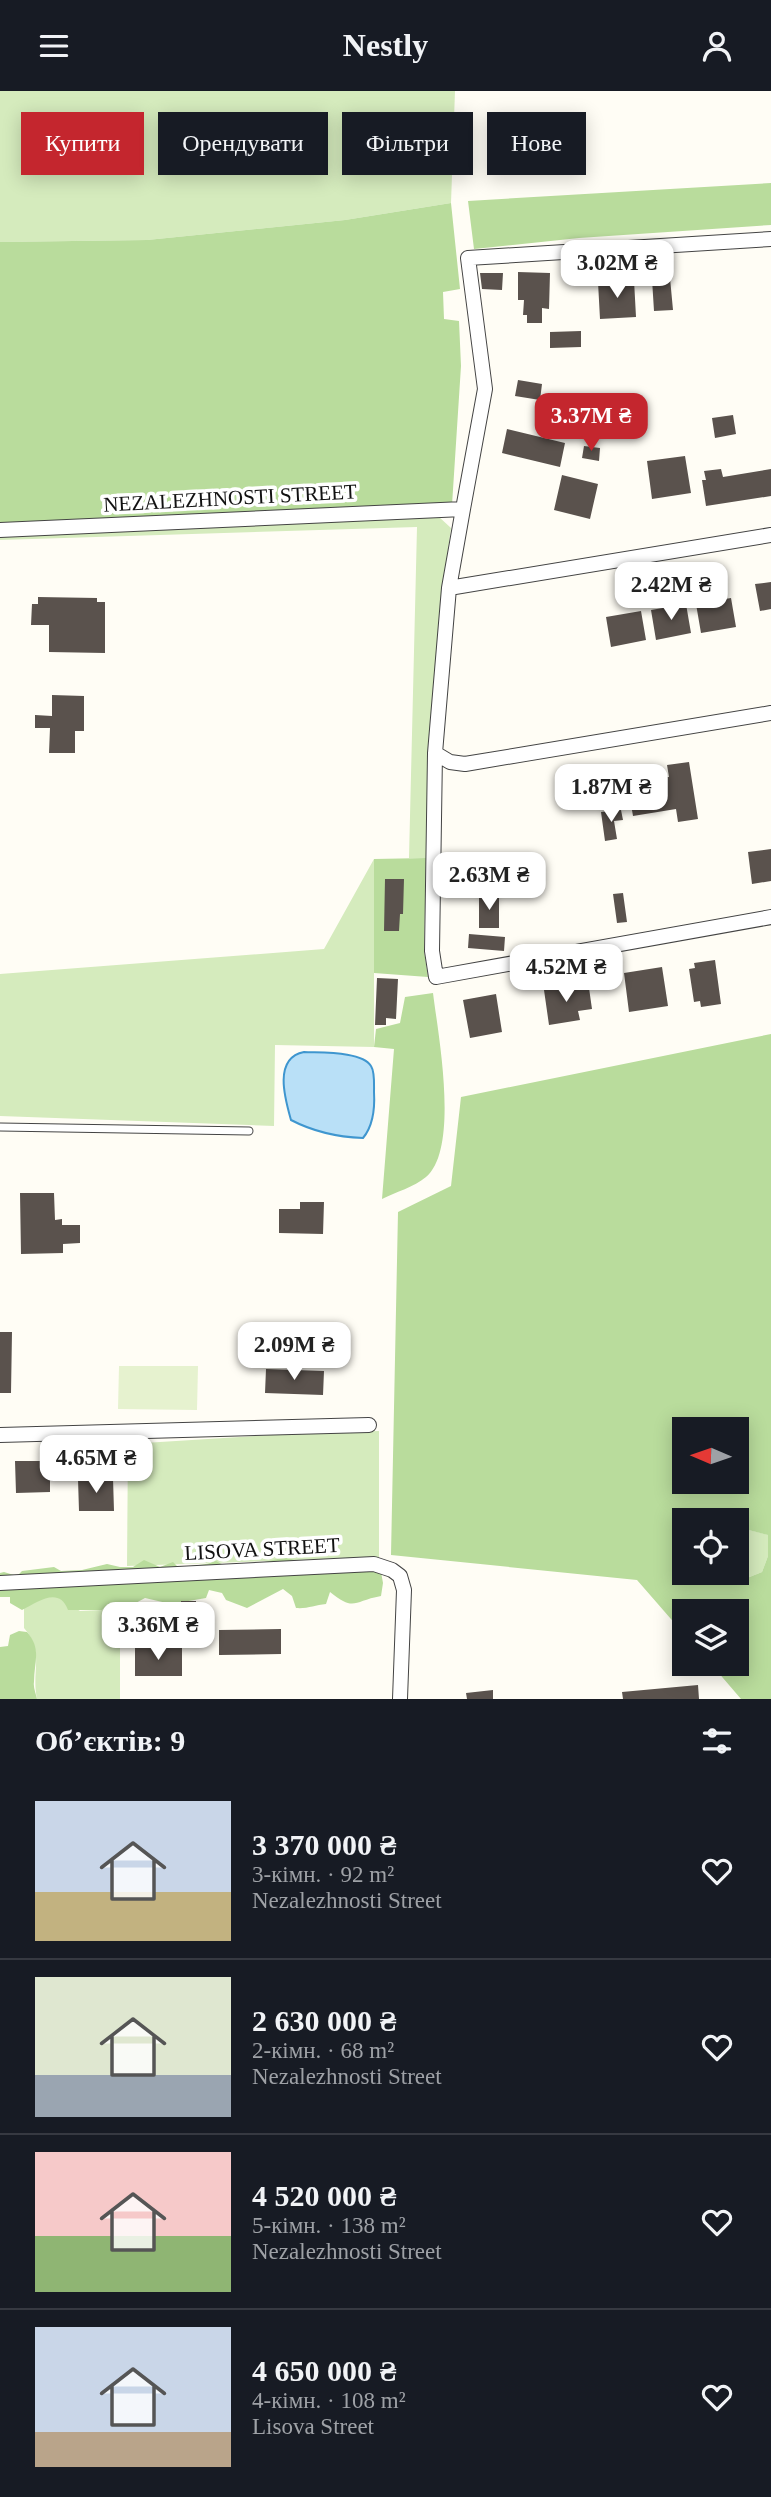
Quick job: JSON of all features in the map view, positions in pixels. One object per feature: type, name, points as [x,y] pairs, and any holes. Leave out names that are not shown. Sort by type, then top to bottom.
[{"type":"street","points":[[771,239],[468,258],[485,389],[449,588],[435,753],[432,951],[436,977],[771,916]]},
{"type":"street","name":"NEZALEZHNOSTI STREET","points":[[0,530],[463,509]]},
{"type":"street","points":[[449,588],[771,535]]},
{"type":"street","points":[[435,753],[450,762],[464,764],[771,713]]},
{"type":"street","points":[[0,1435],[369,1425]]},
{"type":"street","name":"LISOVA STREET","points":[[0,1583],[281,1568],[384,1567],[400,1576],[404,1590],[400,1699]]},
{"type":"lane","points":[[0,1127],[249,1131]]},
{"type":"green space","points":[[0,91],[455,91],[454,112],[342,112],[342,175],[452,175],[451,203],[345,220],[147,240],[0,242]]},
{"type":"green space","points":[[771,183],[771,225],[579,238],[474,249],[468,201]]},
{"type":"green space","points":[[451,203],[460,289],[443,292],[444,319],[459,321],[461,366],[452,505],[0,525],[0,242],[147,240],[345,220]]},
{"type":"green space","points":[[438,516],[451,528],[433,693],[426,858],[409,858],[417,527],[0,540],[0,535]]},
{"type":"green space","points":[[426,858],[424,951],[428,977],[374,973],[374,859]]},
{"type":"green space","points":[[374,859],[374,1047],[275,1045],[274,1126],[0,1116],[0,974],[324,949]]},
{"type":"green space","points":[[433,993],[444,1089],[442,1142],[436,1162],[426,1177],[382,1199],[394,1049],[374,1047],[376,1029],[400,1023],[405,997]]},
{"type":"green space","points":[[771,1034],[771,1699],[741,1699],[721,1676],[749,1676],[749,1599],[672,1599],[672,1620],[637,1580],[391,1555],[398,1212],[451,1186],[461,1097]]},
{"type":"green space","points":[[119,1366],[198,1366],[197,1410],[118,1409]]},
{"type":"green space","points":[[379,1431],[379,1557],[127,1566],[128,1444]]},
{"type":"green space","points":[[749,1530],[769,1535],[768,1556],[762,1572],[749,1577]]},
{"type":"green space","points":[[349,1557],[381,1572],[381,1596],[350,1603],[330,1592],[326,1604],[296,1608],[292,1596],[283,1589],[247,1608],[226,1600],[222,1593],[209,1590],[206,1598],[171,1604],[145,1598],[132,1605],[111,1602],[102,1610],[68,1610],[64,1603],[54,1597],[41,1600],[22,1610],[10,1603],[10,1597],[0,1597],[0,1573],[4,1572],[17,1576],[22,1571],[54,1567],[61,1571],[82,1570],[107,1564],[133,1567],[144,1560],[160,1567],[173,1562],[180,1569],[216,1561],[224,1565],[241,1566],[285,1558],[328,1563]]},
{"type":"green space","points":[[58,1597],[80,1611],[102,1610],[111,1602],[120,1601],[120,1699],[37,1699],[36,1654],[24,1628],[24,1599]]},
{"type":"green space","points":[[19,1631],[27,1632],[36,1650],[34,1684],[37,1699],[0,1699],[0,1647],[8,1646],[10,1635]]},
{"type":"water","points":[[304,1052],[350,1055],[366,1061],[371,1066],[374,1078],[374,1111],[363,1138],[326,1133],[291,1120],[284,1091],[285,1071],[294,1056]]},
{"type":"building","points":[[518,272],[550,273],[549,309],[542,308],[542,323],[527,323],[527,315],[523,315],[524,300],[518,300]]},
{"type":"building","points":[[480,273],[503,273],[502,290],[482,289]]},
{"type":"building","points":[[670,278],[673,310],[654,311],[652,279]]},
{"type":"building","points":[[634,280],[636,317],[600,319],[598,282]]},
{"type":"building","points":[[581,331],[581,347],[550,348],[550,332]]},
{"type":"building","points":[[518,380],[542,384],[540,400],[515,396]]},
{"type":"building","points":[[733,415],[736,434],[715,438],[712,418]]},
{"type":"building","points":[[507,429],[565,443],[560,467],[502,453]]},
{"type":"building","points":[[584,446],[600,448],[599,461],[582,458]]},
{"type":"building","points":[[685,456],[691,493],[652,499],[647,461]]},
{"type":"building","points":[[721,469],[723,477],[771,469],[771,496],[706,506],[702,480],[706,480],[704,471]]},
{"type":"building","points":[[562,475],[598,484],[590,519],[554,510]]},
{"type":"building","points":[[771,582],[771,609],[760,611],[755,584]]},
{"type":"building","points":[[38,597],[97,598],[97,602],[105,602],[105,653],[49,652],[49,625],[31,625],[32,604],[38,604]]},
{"type":"building","points":[[731,598],[736,627],[701,633],[696,604]]},
{"type":"building","points":[[686,604],[691,633],[656,640],[651,610]]},
{"type":"building","points":[[641,611],[646,640],[611,647],[606,617]]},
{"type":"building","points":[[52,695],[84,696],[84,731],[75,731],[75,753],[49,753],[50,728],[35,728],[35,715],[52,716]]},
{"type":"building","points":[[689,762],[698,819],[678,822],[676,809],[633,816],[626,775],[657,771],[658,778],[669,777],[667,765]]},
{"type":"building","points":[[621,810],[623,820],[614,821],[617,839],[605,841],[601,812]]},
{"type":"building","points":[[771,849],[771,881],[752,884],[748,852]]},
{"type":"building","points":[[385,879],[404,879],[403,914],[400,914],[399,931],[384,931]]},
{"type":"building","points":[[623,893],[627,922],[617,923],[613,894]]},
{"type":"building","points":[[479,896],[499,896],[499,928],[479,928]]},
{"type":"building","points":[[469,934],[505,937],[504,951],[468,948]]},
{"type":"building","points":[[715,960],[721,1004],[701,1007],[700,1001],[694,1002],[689,969],[695,968],[694,963]]},
{"type":"building","points":[[662,967],[668,1006],[629,1012],[624,973]]},
{"type":"building","points":[[377,978],[398,979],[396,1019],[386,1018],[386,1025],[375,1025]]},
{"type":"building","points":[[575,985],[575,990],[589,988],[592,1009],[578,1011],[580,1020],[549,1025],[544,990]]},
{"type":"building","points":[[496,994],[502,1032],[470,1038],[463,1000]]},
{"type":"building","points":[[20,1193],[54,1193],[55,1220],[62,1219],[62,1225],[80,1225],[80,1243],[63,1244],[63,1253],[21,1254]]},
{"type":"building","points":[[300,1202],[324,1202],[323,1234],[279,1233],[279,1209],[300,1209]]},
{"type":"building","points":[[0,1332],[12,1332],[11,1393],[0,1393]]},
{"type":"building","points":[[266,1369],[324,1371],[323,1395],[265,1393]]},
{"type":"building","points":[[15,1461],[50,1461],[50,1492],[16,1493]]},
{"type":"building","points":[[113,1478],[114,1511],[79,1511],[78,1479]]},
{"type":"building","points":[[181,1601],[196,1601],[196,1627],[181,1626]]},
{"type":"building","points":[[281,1629],[281,1654],[219,1655],[219,1630]]},
{"type":"building","points":[[135,1647],[182,1648],[182,1676],[135,1676]]},
{"type":"building","points":[[698,1685],[699,1699],[623,1699],[622,1692]]},
{"type":"building","points":[[493,1690],[493,1699],[467,1699],[466,1693]]}]
